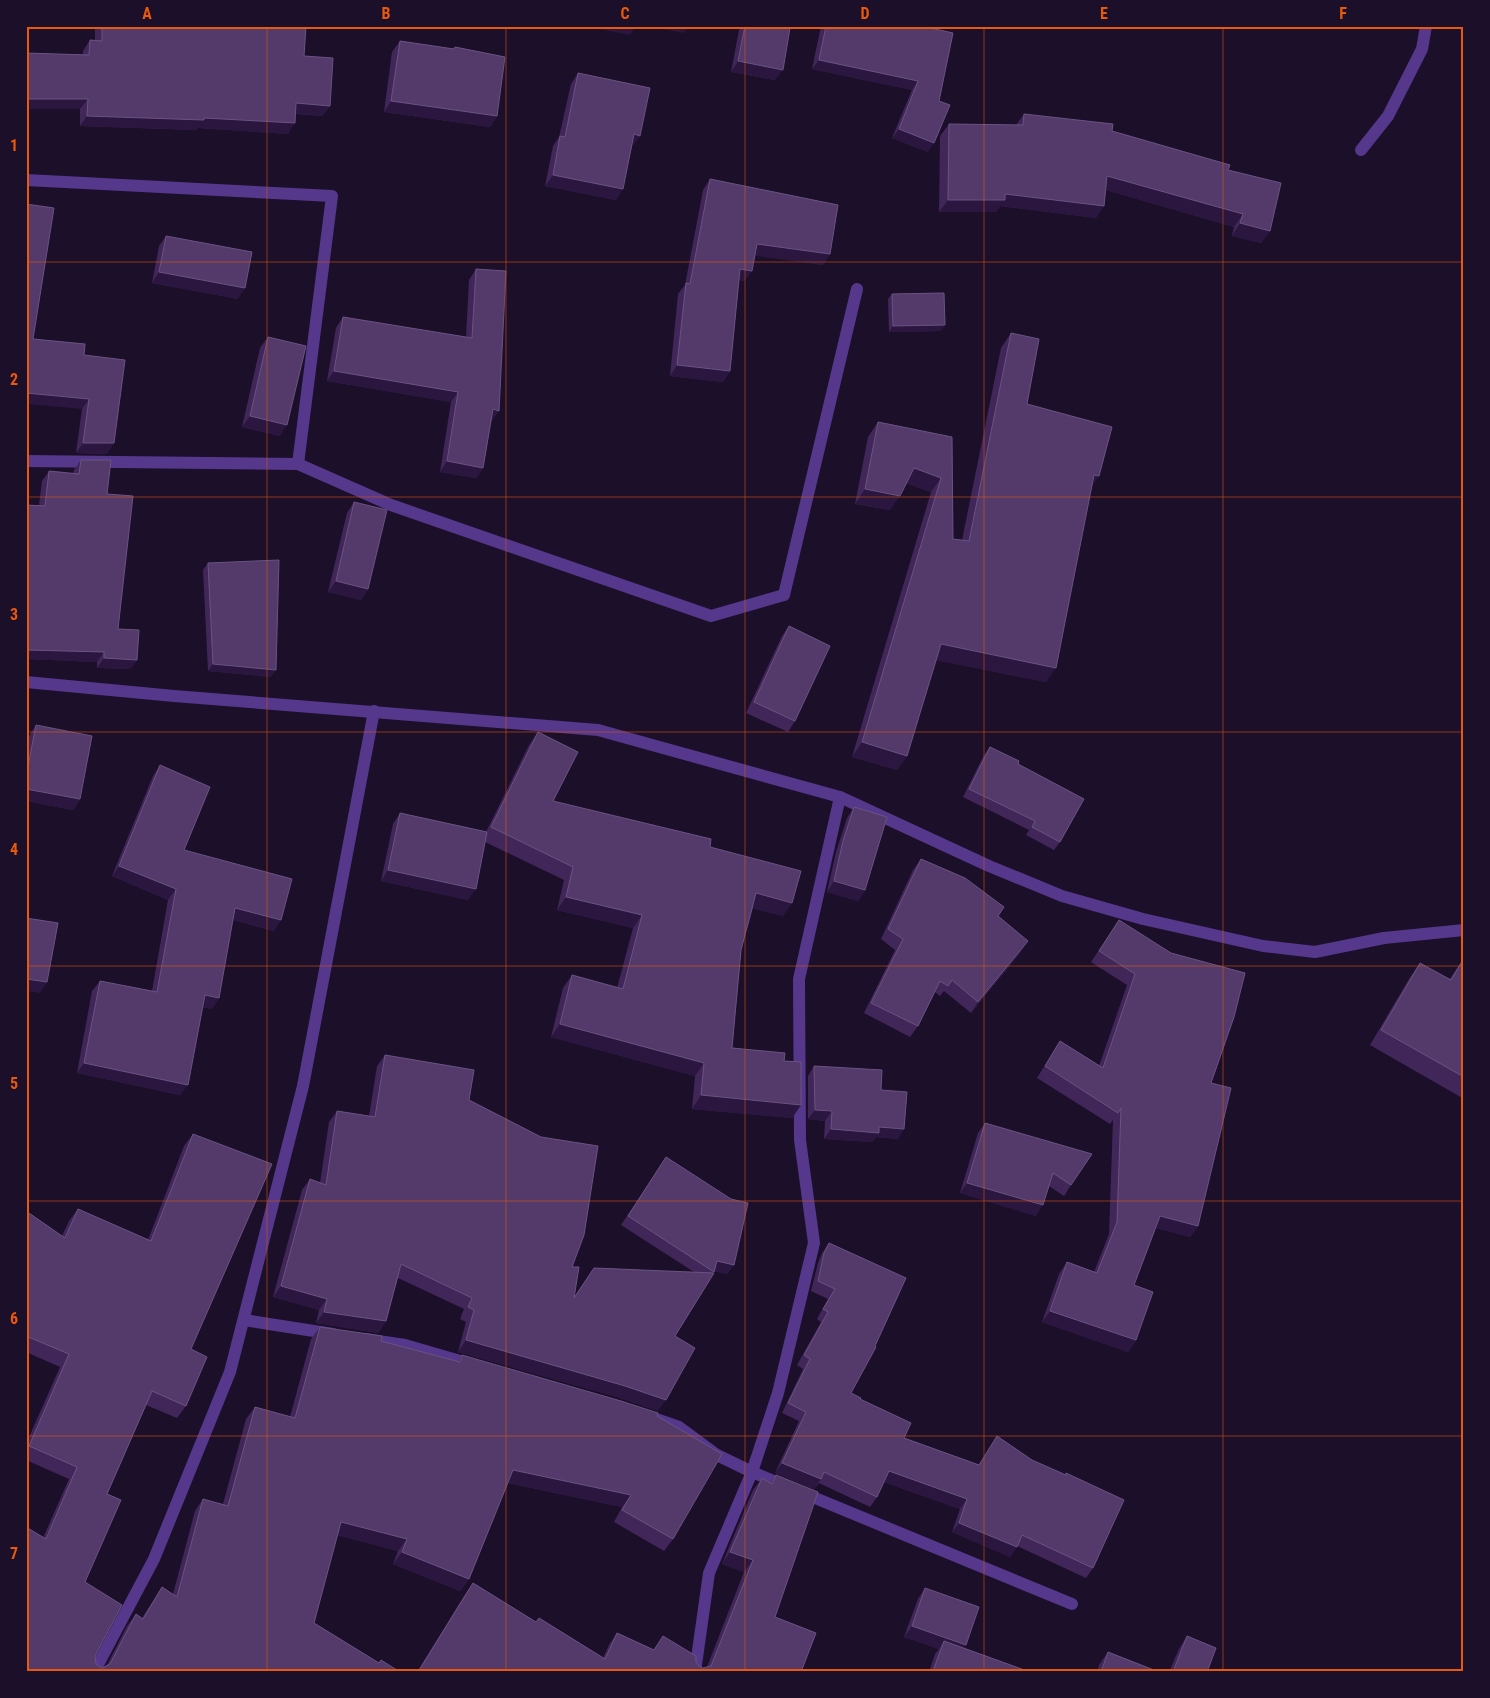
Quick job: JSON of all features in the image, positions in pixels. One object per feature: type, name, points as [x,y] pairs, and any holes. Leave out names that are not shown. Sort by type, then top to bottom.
[{"type":"street","points":[[1361,150],[1388,116],[1422,49],[1426,26]]},
{"type":"street","points":[[26,180],[332,196],[298,464]]},
{"type":"street","points":[[26,461],[298,464],[391,505],[711,616],[784,595],[857,289]]},
{"type":"street","points":[[26,682],[174,696],[598,730],[840,797],[989,866],[1062,896],[1143,919],[1264,946],[1315,952],[1384,938],[1464,930]]},
{"type":"street","points":[[94,1672],[154,1559],[230,1372],[303,1086],[374,711]]},
{"type":"street","points":[[695,1672],[708,1573],[752,1472],[778,1393],[814,1243],[800,1140],[799,979],[840,797]]},
{"type":"street","points":[[244,1320],[405,1345],[491,1369]]},
{"type":"street","points":[[642,1414],[679,1427],[718,1455],[752,1472],[1072,1604]]},
{"type":"building","points":[[102,26],[306,26],[304,56],[333,58],[330,106],[296,103],[295,123],[204,118],[204,120],[87,116],[88,99],[26,99],[26,53],[89,55],[90,40],[102,41]]},
{"type":"building","points":[[745,26],[781,26],[790,28],[783,70],[738,61]]},
{"type":"building","points":[[826,26],[922,26],[953,33],[939,101],[950,105],[934,143],[899,129],[918,81],[819,60]]},
{"type":"building","points":[[400,41],[454,49],[455,47],[505,57],[497,116],[391,101]]},
{"type":"building","points":[[578,73],[650,88],[640,136],[634,134],[623,189],[553,175],[560,136],[565,137]]},
{"type":"building","points":[[1024,114],[1113,124],[1112,131],[1230,165],[1228,170],[1281,183],[1270,231],[1240,223],[1243,214],[1107,176],[1104,206],[1005,194],[1005,200],[948,200],[949,124],[1023,125]]},
{"type":"building","points":[[710,179],[838,205],[830,254],[757,244],[752,271],[740,269],[730,371],[677,365],[686,283],[690,284]]},
{"type":"building","points":[[26,204],[54,208],[33,339],[85,344],[84,355],[125,360],[114,443],[83,443],[89,399],[26,393]]},
{"type":"building","points":[[166,236],[252,252],[245,288],[159,272]]},
{"type":"building","points":[[476,269],[506,271],[499,411],[493,409],[483,468],[447,461],[458,392],[334,371],[343,317],[472,338]]},
{"type":"building","points":[[944,293],[945,325],[893,326],[892,294]]},
{"type":"building","points":[[1011,333],[1039,339],[1027,404],[1112,427],[1099,476],[1094,475],[1056,668],[941,644],[907,756],[862,742],[941,478],[914,468],[900,496],[865,489],[878,422],[952,437],[953,539],[969,541]]},
{"type":"building","points":[[268,337],[306,346],[287,425],[250,416]]},
{"type":"building","points":[[81,460],[111,460],[107,494],[133,496],[118,629],[139,630],[137,660],[104,658],[104,652],[26,650],[26,505],[45,506],[49,471],[79,474]]},
{"type":"building","points":[[354,502],[387,510],[368,589],[336,581]]},
{"type":"building","points":[[279,560],[276,670],[213,664],[208,563]]},
{"type":"building","points":[[789,626],[830,646],[795,721],[754,702]]},
{"type":"building","points":[[36,725],[92,736],[80,799],[26,789],[26,776]]},
{"type":"building","points":[[538,732],[578,752],[553,801],[711,839],[710,847],[801,871],[792,903],[756,893],[741,950],[732,1048],[785,1053],[784,1061],[801,1062],[801,1105],[701,1095],[704,1063],[560,1024],[572,975],[623,989],[642,915],[566,897],[573,867],[491,827]]},
{"type":"building","points":[[990,747],[1019,761],[1018,764],[1084,799],[1060,842],[1032,827],[1035,821],[969,789]]},
{"type":"building","points":[[160,765],[210,787],[184,850],[292,879],[281,920],[235,908],[219,998],[205,995],[188,1085],[84,1063],[100,981],[157,992],[176,889],[119,866]]},
{"type":"building","points":[[854,807],[887,817],[865,890],[834,881],[843,841]]},
{"type":"building","points":[[400,813],[487,832],[476,889],[388,870]]},
{"type":"building","points":[[921,859],[965,878],[1004,907],[998,916],[1028,941],[978,1002],[952,980],[948,986],[940,981],[918,1026],[871,1003],[903,939],[888,929]]},
{"type":"building","points":[[26,918],[58,923],[47,982],[26,979]]},
{"type":"building","points":[[1119,920],[1171,953],[1245,973],[1234,1017],[1211,1083],[1231,1088],[1198,1226],[1160,1216],[1134,1285],[1153,1292],[1136,1340],[1050,1311],[1067,1262],[1097,1273],[1117,1222],[1121,1108],[1118,1113],[1045,1066],[1060,1041],[1103,1068],[1135,974],[1099,951]]},
{"type":"building","points":[[1464,958],[1464,1077],[1381,1030],[1420,963],[1451,980]]},
{"type":"building","points":[[385,1055],[474,1070],[469,1100],[541,1137],[598,1146],[584,1235],[572,1267],[579,1267],[574,1298],[594,1268],[714,1273],[675,1336],[695,1348],[666,1400],[625,1386],[466,1340],[474,1310],[468,1307],[472,1298],[401,1264],[386,1321],[324,1312],[327,1299],[281,1286],[310,1179],[326,1185],[337,1111],[375,1117]]},
{"type":"building","points":[[814,1066],[882,1070],[881,1090],[907,1092],[904,1129],[879,1127],[879,1133],[831,1129],[832,1111],[815,1110]]},
{"type":"building","points":[[985,1123],[1092,1154],[1071,1185],[1053,1173],[1043,1205],[967,1183]]},
{"type":"building","points":[[193,1134],[272,1164],[191,1349],[207,1357],[186,1406],[152,1391],[107,1494],[121,1500],[85,1582],[122,1605],[95,1656],[96,1664],[102,1668],[110,1664],[136,1614],[143,1619],[162,1587],[177,1597],[203,1499],[228,1506],[255,1407],[295,1418],[320,1327],[382,1336],[381,1341],[460,1362],[462,1355],[658,1413],[657,1416],[722,1454],[673,1539],[622,1510],[631,1495],[513,1470],[469,1579],[402,1552],[407,1539],[341,1522],[314,1623],[379,1663],[381,1660],[400,1672],[31,1672],[26,1669],[26,1527],[46,1539],[77,1467],[29,1446],[69,1354],[26,1336],[26,1211],[65,1238],[78,1209],[151,1241]]},
{"type":"building","points":[[666,1157],[731,1199],[748,1203],[734,1265],[717,1261],[714,1272],[628,1216]]},
{"type":"building","points":[[829,1243],[906,1278],[876,1347],[851,1393],[911,1423],[904,1438],[979,1465],[997,1436],[1032,1460],[1066,1475],[1066,1473],[1124,1500],[1093,1568],[1022,1535],[1017,1547],[959,1523],[967,1499],[889,1471],[877,1497],[824,1472],[821,1479],[782,1463],[806,1412],[788,1403],[810,1359],[804,1355],[828,1312],[823,1309],[835,1289],[818,1281],[824,1253]]},
{"type":"building","points":[[776,1475],[818,1492],[775,1617],[816,1633],[801,1672],[418,1672],[473,1583],[536,1622],[539,1618],[605,1659],[617,1633],[654,1650],[663,1636],[696,1656],[696,1662],[699,1666],[703,1668],[711,1666],[753,1560],[730,1552],[762,1478],[772,1484]]},
{"type":"building","points":[[925,1588],[979,1607],[966,1645],[912,1626]]},
{"type":"building","points":[[1187,1636],[1216,1648],[1207,1672],[1173,1672]]},
{"type":"building","points":[[944,1641],[1030,1672],[933,1671]]},
{"type":"building","points":[[1108,1652],[1159,1672],[1101,1672]]}]
